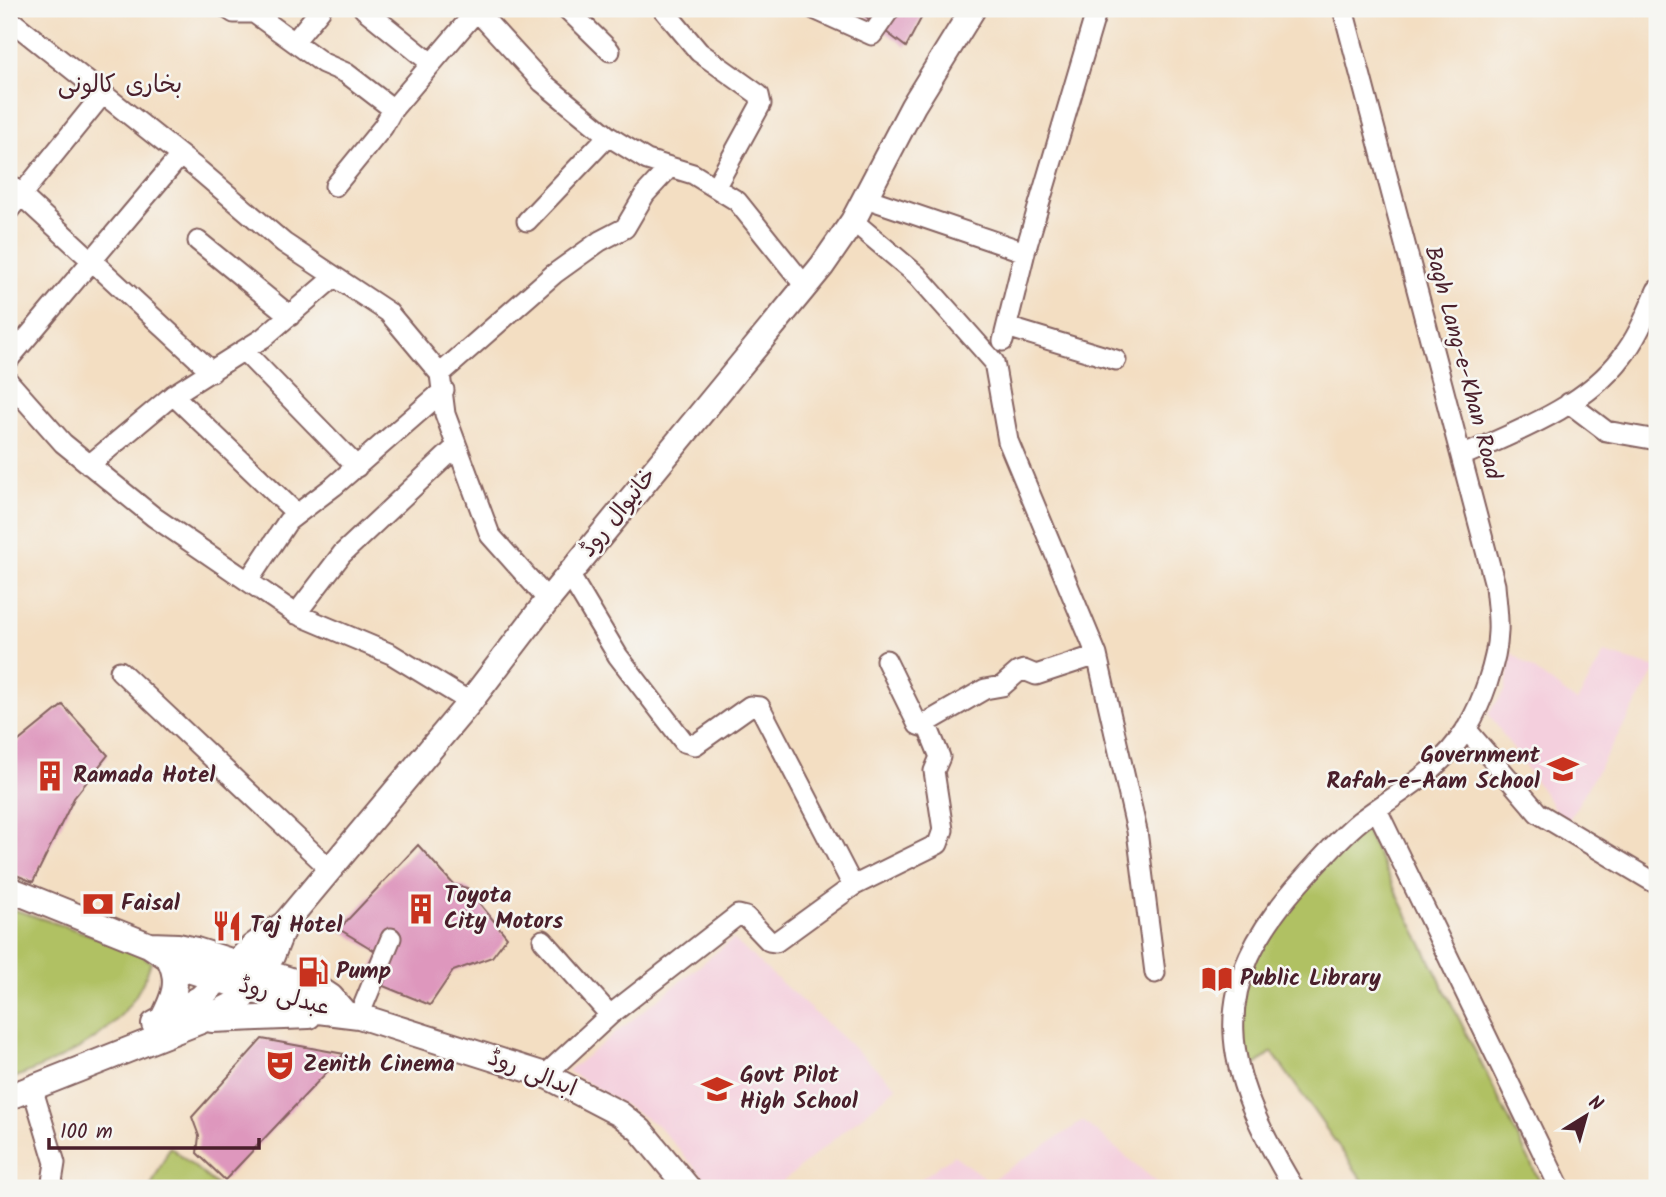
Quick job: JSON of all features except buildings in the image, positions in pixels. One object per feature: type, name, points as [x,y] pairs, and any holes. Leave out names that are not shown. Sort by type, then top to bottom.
[{"type":"main road","points":[[913,106],[929,59],[954,9]]},
{"type":"main road","name":"خانیوال روڈ","points":[[926,85],[961,9]]},
{"type":"main road","name":"خانیوال روڈ","points":[[128,1043],[200,998],[253,946],[285,923],[470,702],[569,574],[806,286],[853,221],[913,106],[972,9]]},
{"type":"main road","points":[[926,85],[954,54],[982,9]]},
{"type":"main road","points":[[9,889],[159,952],[176,971],[176,985],[162,1020]]},
{"type":"main road","name":"خانیوال روڈ","points":[[255,981],[272,956],[285,923]]},
{"type":"main road","name":"عبدلی روڈ","points":[[159,952],[178,946],[229,972],[255,981],[318,1011],[351,1014]]},
{"type":"main road","points":[[9,1097],[21,1086],[128,1043],[201,1021],[240,1001],[255,981]]},
{"type":"main road","points":[[201,1021],[351,1014]]},
{"type":"main road","name":"ابدالی روڈ","points":[[351,1014],[545,1075],[593,1098],[630,1122],[688,1188]]},
{"type":"street","points":[[228,9],[234,13],[254,13],[323,63],[346,73],[393,109]]},
{"type":"street","points":[[293,42],[321,9]]},
{"type":"street","points":[[364,9],[431,63]]},
{"type":"street","points":[[335,186],[383,127],[393,109],[477,9],[542,82],[608,136],[647,160],[693,174],[737,201],[806,286]]},
{"type":"street","points":[[567,9],[610,51]]},
{"type":"street","points":[[663,9],[699,52],[759,95],[761,104],[716,186]]},
{"type":"street","points":[[814,9],[872,35],[890,9]]},
{"type":"street","points":[[1097,9],[1025,252],[1005,334],[1116,360]]},
{"type":"street","name":"Bagh Lang-e-Khan Road","points":[[1343,9],[1495,585],[1498,633],[1479,700],[1466,729],[1428,775],[1377,810]]},
{"type":"street","points":[[9,19],[284,243],[388,312],[442,382],[445,414],[490,535],[548,600]]},
{"type":"street","points":[[9,210],[15,189],[102,95]]},
{"type":"street","points":[[527,221],[608,136]]},
{"type":"street","points":[[9,359],[180,156]]},
{"type":"street","points":[[248,581],[280,531],[297,514],[356,467],[554,274],[600,241],[625,228],[645,194],[669,168]]},
{"type":"street","points":[[15,189],[212,372]]},
{"type":"street","points":[[866,198],[1025,252]]},
{"type":"street","points":[[853,221],[918,275],[994,362],[999,374],[1008,441],[1097,655],[1137,831],[1155,973]]},
{"type":"street","points":[[198,241],[290,316]]},
{"type":"street","points":[[89,465],[173,395],[244,351],[290,316],[333,278]]},
{"type":"street","points":[[1462,456],[1569,403],[1598,383],[1623,357],[1657,290]]},
{"type":"street","points":[[244,351],[356,467]]},
{"type":"street","points":[[9,382],[58,437],[154,517],[296,614],[391,654],[470,702]]},
{"type":"street","points":[[173,395],[297,514]]},
{"type":"street","points":[[1569,403],[1606,431],[1657,440]]},
{"type":"street","points":[[296,614],[331,566],[457,446]]},
{"type":"street","points":[[569,574],[618,656],[684,742],[695,745],[750,706],[760,707],[853,886]]},
{"type":"street","points":[[886,660],[918,725],[985,689],[1002,686],[1018,672],[1024,670],[1036,675],[1097,655]]},
{"type":"street","points":[[120,671],[329,868]]},
{"type":"street","points":[[545,1075],[610,1015],[738,915],[747,917],[769,942],[776,942],[853,886],[930,848],[942,837],[934,771],[940,757],[926,723]]},
{"type":"street","points":[[1466,729],[1538,813],[1657,884]]},
{"type":"street","points":[[1294,1188],[1265,1139],[1247,1098],[1234,1042],[1240,976],[1247,956],[1274,911],[1345,834],[1377,810],[1560,1188]]},
{"type":"street","points":[[351,1014],[391,937]]},
{"type":"street","points":[[543,940],[610,1015]]},
{"type":"street","points":[[21,1086],[55,1163],[51,1188]]},
{"type":"shaded area","name":"Government Rafah-e-Aam School","points":[[1512,653],[1577,702],[1604,653],[1657,668],[1566,825],[1488,713],[1505,691]]},
{"type":"shaded area","points":[[733,939],[897,1087],[775,1188],[713,1188],[657,1125],[568,1071]]},
{"type":"shaded area","points":[[1083,1121],[1164,1188],[908,1188],[954,1155],[989,1181]]},
{"type":"green space","points":[[1361,821],[1543,1188],[1368,1188],[1272,1052],[1242,1076],[1234,1042],[1247,956]]},
{"type":"green space","points":[[9,908],[134,949],[151,962],[141,986],[113,1024],[76,1050],[9,1080]]},
{"type":"green space","points":[[170,1147],[220,1188],[150,1188]]},
{"type":"place","name":"Government Rafah-e-Aam School","points":[[1563,769]]},
{"type":"place","name":"Ramada Hotel","points":[[50,776]]},
{"type":"place","name":"Faisal","points":[[98,904]]},
{"type":"place","name":"Toyota City Motors","points":[[421,909]]},
{"type":"place","name":"Taj Hotel","points":[[227,926]]},
{"type":"place","name":"Pump","points":[[313,972]]},
{"type":"place","name":"Public Library","points":[[1217,979]]},
{"type":"place","name":"Zenith Cinema","points":[[280,1065]]},
{"type":"place","name":"Govt Pilot High School","points":[[717,1089]]},
{"type":"district","name":"بخاری کالونی","points":[[120,85]]}]
